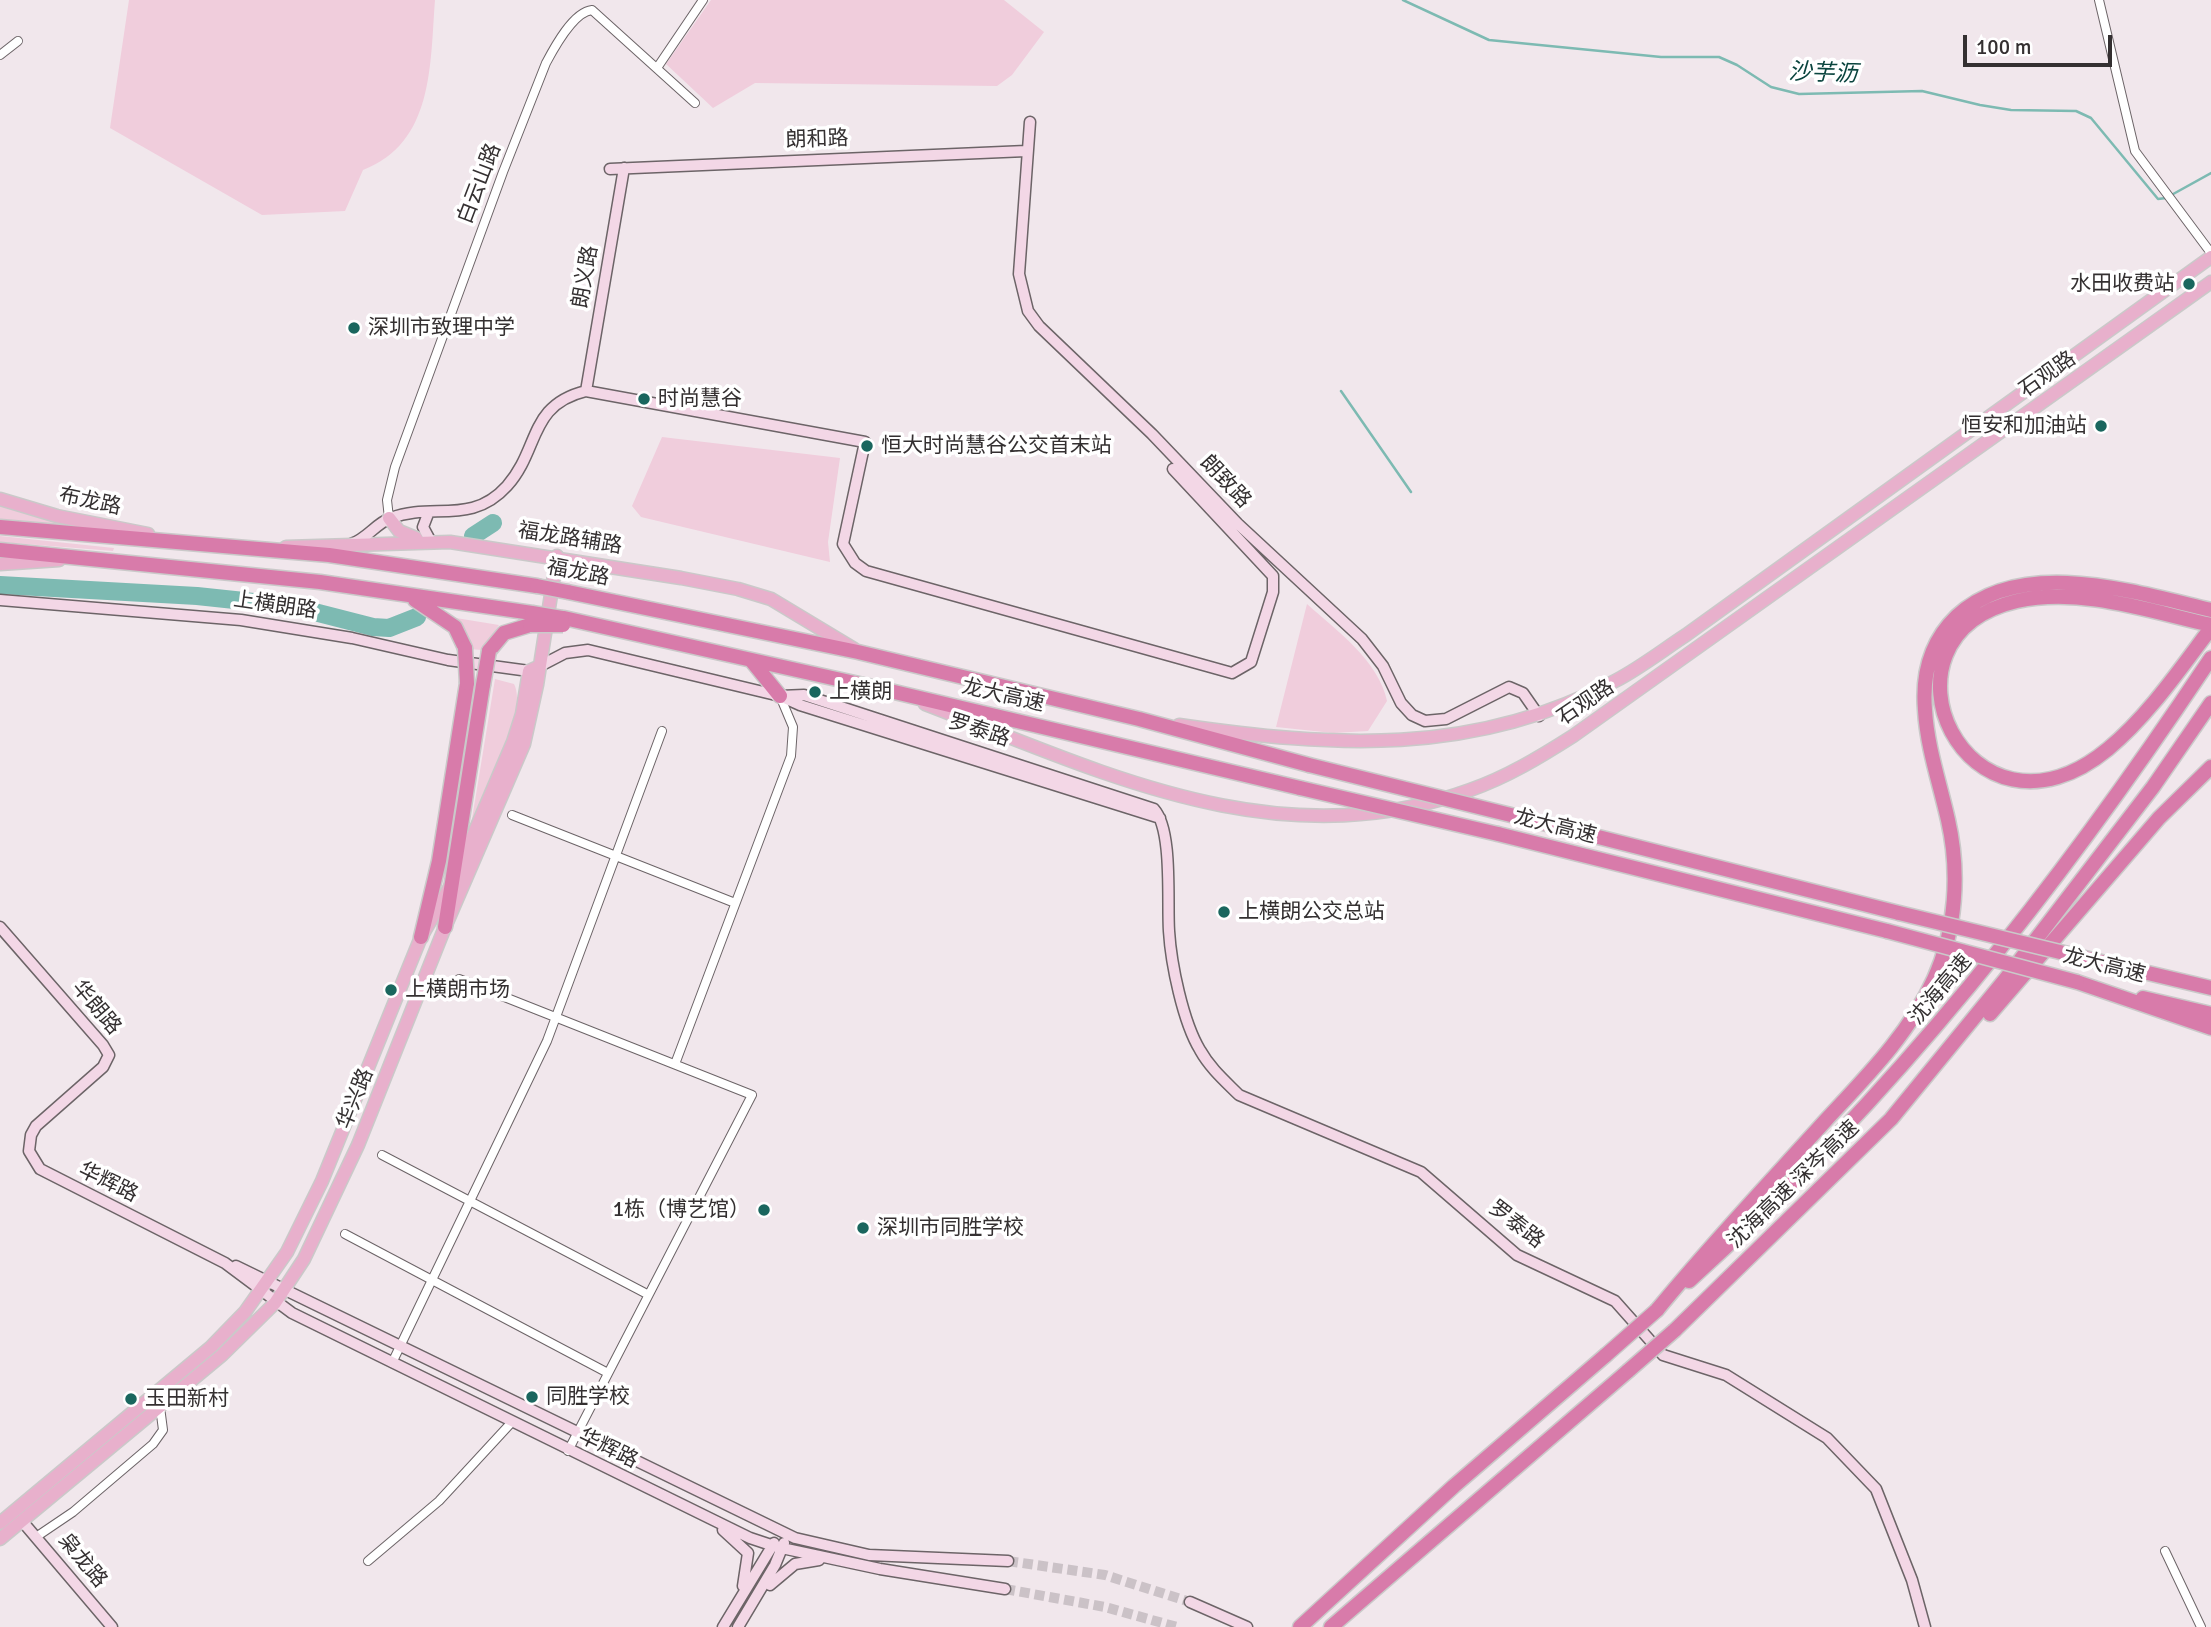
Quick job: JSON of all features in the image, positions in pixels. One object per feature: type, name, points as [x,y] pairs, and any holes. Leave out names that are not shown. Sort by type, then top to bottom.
[{"type":"highway","name":"福龙路","points":[[0,527],[329,555],[537,586],[858,652],[1139,719]]},
{"type":"highway","points":[[0,550],[320,582],[531,619],[593,626],[886,690]]},
{"type":"highway","points":[[1300,1627],[1657,1310],[1717,1236],[1841,1104],[1917,1012],[1935,978],[1948,937],[1956,887],[1949,824],[1925,710],[1928,665],[1941,634],[1964,610],[1988,595],[2014,586],[2051,583],[2088,585],[2211,611]]},
{"type":"highway","points":[[408,596],[455,626],[465,648],[467,683],[439,861],[421,937]]},
{"type":"highway","points":[[2063,597],[2115,603],[2211,626],[2127,731],[2106,750],[2066,772],[2042,781],[2014,779],[1993,773],[1977,764],[1947,729],[1940,690],[1942,667],[1950,646],[1964,629],[2000,606],[2019,601],[2063,597]]},
{"type":"highway","points":[[445,927],[489,651],[504,633],[531,619]]},
{"type":"highway","name":"沈海高速","points":[[1657,1310],[1732,1242],[1823,1152],[1972,986],[2120,793],[2211,657]]},
{"type":"highway","points":[[751,660],[780,696]]},
{"type":"highway","name":"龙大高速","points":[[886,690],[1498,834],[2211,1014]]},
{"type":"highway","name":"沈海高速 深岑高速","points":[[1331,1627],[1675,1330],[1891,1119],[2013,971],[2153,787],[2211,703]]},
{"type":"highway","name":"龙大高速","points":[[1139,719],[1308,765],[1899,913],[2211,986]]},
{"type":"highway","points":[[1891,1119],[1933,1081],[2159,818],[2211,767]]},
{"type":"highway","points":[[2077,982],[2211,1028]]},
{"type":"main road","name":"石观路","points":[[1139,719],[1290,740],[1404,741],[1486,730],[1539,716],[1618,680],[1686,635],[2064,364],[2211,255]]},
{"type":"main road","name":"石观路","points":[[886,690],[1107,773],[1225,807],[1278,815],[1353,817],[1432,802],[1498,778],[1573,736],[2211,282]]},
{"type":"main road","points":[[2064,364],[2075,379]]},
{"type":"main road","name":"布龙路","points":[[0,499],[57,516],[172,540]]},
{"type":"main road","points":[[389,518],[406,535],[430,540]]},
{"type":"main road","name":"福龙路辅路","points":[[258,548],[430,540],[557,556],[756,593],[793,611],[858,652]]},
{"type":"main road","name":"华兴路","points":[[0,1523],[211,1347],[269,1280],[312,1203],[421,937],[454,880],[513,742],[534,668],[557,556]]},
{"type":"main road","points":[[0,565],[83,559]]},
{"type":"main road","name":"华兴路","points":[[0,1539],[222,1355],[275,1303],[285,1289],[322,1226],[353,1156],[445,927],[524,744],[534,668]]},
{"type":"street","points":[[657,68],[703,0]]},
{"type":"street","points":[[2099,0],[2135,151],[2176,202],[2211,255]]},
{"type":"street","name":"白云山路","points":[[389,518],[387,500],[395,467],[498,185],[553,51],[589,10],[695,103]]},
{"type":"street","points":[[0,55],[18,41]]},
{"type":"street","name":"朗致路","points":[[1030,122],[1019,274],[1028,311],[1039,326],[1152,434],[1238,524],[1362,639],[1391,678],[1401,703],[1412,715],[1425,721],[1446,719],[1509,687],[1523,693],[1539,716]]},
{"type":"street","name":"朗和路","points":[[610,169],[1026,151]]},
{"type":"street","name":"朗义路","points":[[586,391],[624,168]]},
{"type":"street","points":[[348,545],[363,539],[389,518],[473,508],[500,494],[518,470],[539,421],[561,400],[586,391],[865,442],[843,544],[855,563],[866,571],[1222,672],[1242,670],[1251,662],[1273,592],[1273,576],[1173,469]]},
{"type":"street","points":[[428,514],[423,527],[430,540]]},
{"type":"street","name":"上横朗路","points":[[0,600],[240,620],[352,638],[448,660],[534,668]]},
{"type":"street","name":"罗泰路","points":[[534,668],[565,653],[588,650],[780,696],[800,705],[1160,818],[1165,837],[1169,934],[1180,989],[1190,1028],[1200,1050],[1217,1074],[1239,1095],[1422,1172],[1517,1255],[1615,1301],[1663,1355],[1726,1375],[1827,1438],[1876,1489],[1912,1580],[1925,1627]]},
{"type":"street","points":[[675,1063],[791,756],[793,727],[780,696]]},
{"type":"street","points":[[392,1363],[547,1041],[662,731]]},
{"type":"street","points":[[512,815],[735,903]]},
{"type":"street","name":"华朗路","points":[[0,928],[109,1055],[103,1067],[41,1121],[31,1135],[32,1160],[49,1175]]},
{"type":"street","points":[[459,979],[554,1019],[675,1063],[752,1095],[568,1451]]},
{"type":"street","points":[[382,1156],[647,1294]]},
{"type":"street","name":"华辉路","points":[[49,1175],[783,1533],[809,1543],[869,1555],[1008,1561]]},
{"type":"street","points":[[345,1234],[606,1373]]},
{"type":"street","name":"华辉路","points":[[225,1263],[275,1303],[568,1451],[704,1516],[777,1547],[1005,1589]]},
{"type":"street","points":[[36,1537],[73,1512],[153,1444],[163,1430],[160,1407]]},
{"type":"street","points":[[368,1561],[439,1501],[511,1423]]},
{"type":"street","points":[[704,1516],[742,1545],[748,1553],[748,1565],[739,1600]]},
{"type":"street","name":"枭龙路","points":[[22,1521],[112,1627]]},
{"type":"street","points":[[738,1627],[750,1608],[783,1533]]},
{"type":"street","points":[[723,1627],[777,1547]]},
{"type":"street","points":[[2165,1551],[2201,1627]]},
{"type":"street","points":[[750,1608],[788,1568],[802,1562],[830,1558]]},
{"type":"street","points":[[1190,1602],[1247,1627]]},
{"type":"shaded area","points":[[129,0],[435,0],[429,75],[416,121],[404,141],[386,158],[363,170],[345,211],[262,215],[110,128]]},
{"type":"shaded area","points":[[711,0],[1004,0],[1044,32],[1012,75],[997,86],[755,83],[713,108],[666,64]]},
{"type":"shaded area","points":[[662,437],[840,458],[828,542],[830,562],[641,517],[632,506]]},
{"type":"shaded area","points":[[0,503],[96,528],[0,519]]},
{"type":"shaded area","points":[[0,536],[114,548],[113,551],[0,542]]},
{"type":"shaded area","points":[[1307,604],[1355,647],[1382,686],[1387,701],[1368,731],[1333,733],[1276,727]]},
{"type":"shaded area","points":[[456,618],[499,625],[482,650],[469,649]]},
{"type":"shaded area","points":[[495,679],[514,684],[517,697],[515,714],[503,754],[471,825]]},
{"type":"waterway","name":"沙芋沥","points":[[1403,0],[1489,40],[1661,57],[1719,57],[1771,87],[1799,94],[1922,91],[2011,110],[2076,111],[2091,118],[2158,199],[2166,198],[2211,173]]},
{"type":"waterway","points":[[1341,391],[1411,492]]},
{"type":"waterway","points":[[473,536],[493,523]]},
{"type":"waterway","points":[[0,585],[197,596],[291,606],[373,627],[389,628],[417,617]]},
{"type":"tunnel","points":[[1008,1561],[1105,1575],[1190,1602]]},
{"type":"tunnel","points":[[1005,1589],[1105,1607],[1177,1627]]},
{"type":"place","name":"水田收费站","points":[[2189,284]]},
{"type":"place","name":"深圳市致理中学","points":[[354,328]]},
{"type":"place","name":"时尚慧谷","points":[[644,399]]},
{"type":"place","name":"恒安和加油站","points":[[2101,426]]},
{"type":"place","name":"恒大时尚慧谷公交首末站","points":[[867,446]]},
{"type":"place","name":"上横朗","points":[[815,692]]},
{"type":"place","name":"上横朗公交总站","points":[[1224,912]]},
{"type":"place","name":"上横朗市场","points":[[391,990]]},
{"type":"place","name":"1栋（博艺馆）","points":[[764,1210]]},
{"type":"place","name":"深圳市同胜学校","points":[[863,1228]]},
{"type":"place","name":"同胜学校","points":[[532,1397]]},
{"type":"place","name":"玉田新村","points":[[131,1399]]}]
